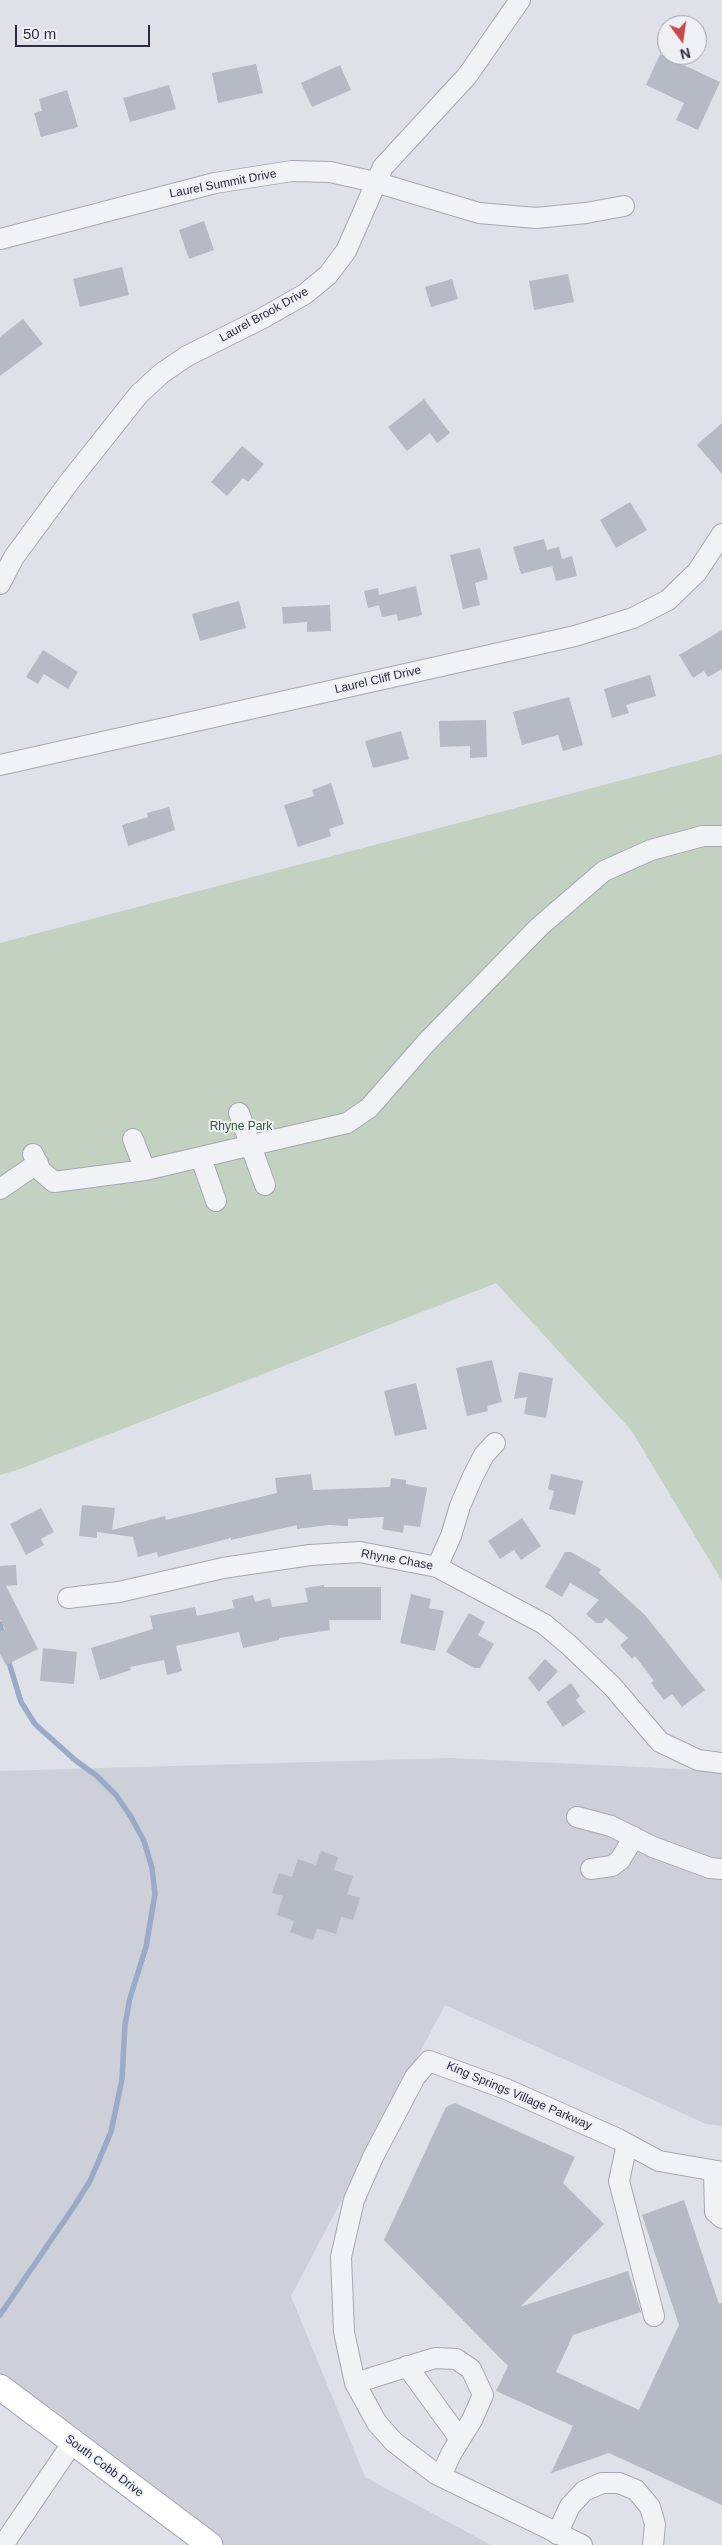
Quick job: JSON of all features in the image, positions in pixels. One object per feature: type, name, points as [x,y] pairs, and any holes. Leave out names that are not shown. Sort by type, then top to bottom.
[{"type":"main road","name":"South Cobb Drive","points":[[0,2387],[210,2545]]},
{"type":"street","name":"Laurel Brook Drive","points":[[0,584],[14,557],[70,481],[139,394],[162,373],[187,356],[263,318],[305,294],[328,275],[346,251],[382,167],[467,76],[520,0]]},
{"type":"street","name":"Laurel Summit Drive","points":[[0,239],[180,191],[256,175],[292,171],[330,172],[375,182],[479,213],[536,218],[586,213],[624,206]]},
{"type":"street","name":"Laurel Cliff Drive","points":[[0,764],[575,636],[634,618],[668,600],[697,572],[722,534]]},
{"type":"street","points":[[0,1189],[35,1159],[41,1171],[54,1182],[145,1170],[347,1123],[369,1108],[425,1044],[539,927],[604,871],[651,850],[703,836],[722,836]]},
{"type":"street","points":[[239,1113],[265,1185]]},
{"type":"street","points":[[133,1139],[145,1170]]},
{"type":"street","points":[[201,1158],[216,1201]]},
{"type":"street","points":[[437,1566],[451,1536],[460,1506],[473,1476],[484,1455],[495,1442]]},
{"type":"street","name":"Rhyne Chase","points":[[68,1598],[119,1592],[224,1568],[310,1555],[360,1552],[437,1566],[528,1615],[570,1645],[612,1686],[660,1742],[698,1760],[722,1763]]},
{"type":"street","points":[[577,1817],[611,1826],[653,1847],[710,1868],[722,1869]]},
{"type":"street","points":[[592,1869],[612,1866],[620,1860],[634,1838]]},
{"type":"street","name":"King Springs Village Parkway","points":[[582,2545],[441,2476],[394,2442],[377,2423],[355,2383],[344,2332],[341,2276],[346,2232],[354,2200],[373,2157],[415,2077],[424,2064],[435,2061],[627,2144],[659,2161],[718,2172]]},
{"type":"street","points":[[627,2144],[619,2181],[654,2316]]},
{"type":"street","points":[[718,2172],[715,2212],[722,2218]]},
{"type":"street","points":[[355,2383],[435,2358],[456,2359],[471,2369],[483,2395],[472,2420],[441,2476]]},
{"type":"street","points":[[408,2366],[460,2439]]},
{"type":"street","points":[[3,2545],[73,2442]]},
{"type":"street","points":[[557,2534],[570,2506],[584,2490],[602,2483],[619,2483],[636,2490],[650,2507],[654,2524],[653,2545]]},
{"type":"shaded area","points":[[452,1758],[722,1771],[722,2126],[706,2124],[445,2005],[291,2296],[365,2477],[491,2545],[215,2545],[0,2375],[0,1771]]},
{"type":"green space","name":"Rhyne Park","points":[[722,754],[722,1581],[631,1430],[496,1283],[20,1469],[0,1475],[0,943]]},
{"type":"building","points":[[657,61],[657,65],[684,65],[720,82],[698,130],[676,120],[684,103],[646,85]]},
{"type":"building","points":[[256,64],[263,93],[218,103],[212,73]]},
{"type":"building","points":[[340,65],[351,90],[312,107],[301,83]]},
{"type":"building","points":[[169,85],[176,109],[130,122],[123,98]]},
{"type":"building","points":[[67,90],[78,127],[41,137],[34,113],[42,111],[39,99]]},
{"type":"building","points":[[204,221],[214,250],[189,259],[179,230]]},
{"type":"building","points":[[122,267],[129,295],[80,307],[73,279]]},
{"type":"building","points":[[568,274],[574,302],[534,310],[529,281]]},
{"type":"building","points":[[452,279],[458,299],[431,307],[425,287]]},
{"type":"building","points":[[23,319],[43,344],[0,376],[0,337]]},
{"type":"building","points":[[424,399],[450,433],[437,443],[430,433],[407,451],[388,427]]},
{"type":"building","points":[[722,423],[722,474],[697,445]]},
{"type":"building","points":[[242,446],[264,464],[248,482],[243,478],[227,496],[211,482]]},
{"type":"building","points":[[630,502],[647,530],[616,548],[600,520]]},
{"type":"building","points":[[544,539],[547,550],[559,547],[562,559],[572,556],[577,576],[556,581],[552,566],[521,574],[513,547]]},
{"type":"building","points":[[480,548],[488,579],[475,583],[480,605],[463,609],[450,555]]},
{"type":"building","points":[[416,586],[422,615],[398,621],[397,614],[382,617],[379,605],[368,608],[364,591],[378,588],[379,595]]},
{"type":"building","points":[[239,601],[246,628],[200,641],[192,614]]},
{"type":"building","points":[[330,605],[331,631],[307,632],[307,622],[283,624],[282,607]]},
{"type":"building","points":[[722,630],[722,669],[708,677],[704,671],[693,678],[679,655]]},
{"type":"building","points":[[43,650],[78,672],[68,689],[44,674],[38,684],[26,677]]},
{"type":"building","points":[[650,675],[656,696],[626,705],[629,713],[612,718],[604,689]]},
{"type":"building","points":[[569,697],[583,745],[563,751],[558,735],[522,745],[513,712]]},
{"type":"building","points":[[486,720],[487,757],[470,758],[470,746],[440,747],[439,721]]},
{"type":"building","points":[[401,731],[409,759],[373,768],[365,741]]},
{"type":"building","points":[[331,783],[344,824],[329,829],[331,836],[298,847],[284,805],[314,796],[312,790]]},
{"type":"building","points":[[169,807],[175,830],[128,846],[122,825],[148,817],[147,813]]},
{"type":"building","points":[[492,1360],[502,1402],[487,1406],[488,1411],[467,1416],[456,1368]]},
{"type":"building","points":[[519,1372],[553,1378],[546,1418],[524,1414],[527,1397],[514,1399]]},
{"type":"building","points":[[416,1383],[427,1429],[395,1436],[384,1391]]},
{"type":"building","points":[[311,1474],[313,1490],[390,1487],[391,1478],[406,1480],[406,1484],[427,1488],[420,1527],[404,1525],[403,1533],[382,1529],[384,1517],[348,1519],[348,1526],[328,1525],[297,1529],[297,1525],[231,1540],[231,1538],[158,1557],[157,1552],[138,1557],[133,1537],[97,1532],[97,1538],[79,1536],[82,1505],[115,1508],[112,1530],[165,1516],[166,1520],[277,1493],[275,1478]]},
{"type":"building","points":[[551,1474],[583,1481],[575,1515],[549,1509],[554,1491],[548,1489]]},
{"type":"building","points":[[41,1508],[54,1532],[41,1539],[44,1545],[26,1555],[10,1524]]},
{"type":"building","points":[[522,1518],[541,1546],[521,1560],[514,1550],[500,1559],[488,1541]]},
{"type":"building","points":[[565,1552],[571,1552],[601,1569],[599,1573],[645,1615],[705,1690],[682,1707],[672,1694],[664,1700],[651,1683],[654,1681],[635,1656],[632,1659],[620,1645],[628,1638],[606,1618],[602,1623],[596,1623],[586,1614],[599,1600],[570,1583],[562,1597],[545,1587]]},
{"type":"building","points":[[16,1565],[17,1585],[6,1586],[38,1649],[6,1665],[0,1654],[0,1632],[5,1629],[0,1619],[0,1566]]},
{"type":"building","points":[[324,1585],[324,1587],[381,1587],[381,1620],[329,1620],[330,1630],[279,1638],[279,1640],[243,1648],[239,1632],[176,1646],[182,1671],[167,1675],[164,1660],[130,1667],[131,1670],[100,1680],[91,1648],[153,1629],[150,1616],[195,1607],[197,1616],[234,1608],[232,1600],[253,1595],[255,1602],[270,1598],[272,1607],[308,1602],[305,1588]]},
{"type":"building","points":[[411,1594],[431,1599],[429,1608],[444,1611],[435,1651],[400,1643]]},
{"type":"building","points":[[469,1613],[485,1622],[478,1635],[494,1644],[480,1668],[474,1668],[446,1652]]},
{"type":"building","points":[[43,1648],[77,1652],[74,1684],[40,1681]]},
{"type":"building","points":[[545,1659],[558,1671],[539,1692],[528,1678]]},
{"type":"building","points":[[571,1683],[580,1696],[576,1700],[585,1712],[563,1727],[546,1702]]},
{"type":"building","points":[[321,1851],[338,1857],[334,1870],[353,1876],[347,1894],[360,1898],[353,1920],[341,1917],[336,1934],[317,1928],[313,1940],[290,1932],[294,1921],[277,1915],[283,1896],[272,1893],[279,1873],[292,1877],[298,1859],[316,1865]]},
{"type":"building","points":[[455,2103],[575,2157],[563,2183],[604,2224],[520,2307],[628,2271],[641,2312],[573,2335],[556,2372],[639,2410],[679,2325],[642,2215],[684,2200],[719,2304],[722,2303],[722,2505],[609,2453],[551,2473],[573,2426],[496,2391],[508,2366],[384,2240],[446,2107]]},
{"type":"waterway","points":[[0,1624],[3,1638]]},
{"type":"waterway","points":[[0,2315],[90,2181],[111,2132],[122,2079],[125,2025],[130,1998],[146,1947],[155,1894],[152,1868],[144,1841],[131,1817],[116,1795],[97,1776],[75,1760],[35,1724],[21,1702],[7,1656]]}]
